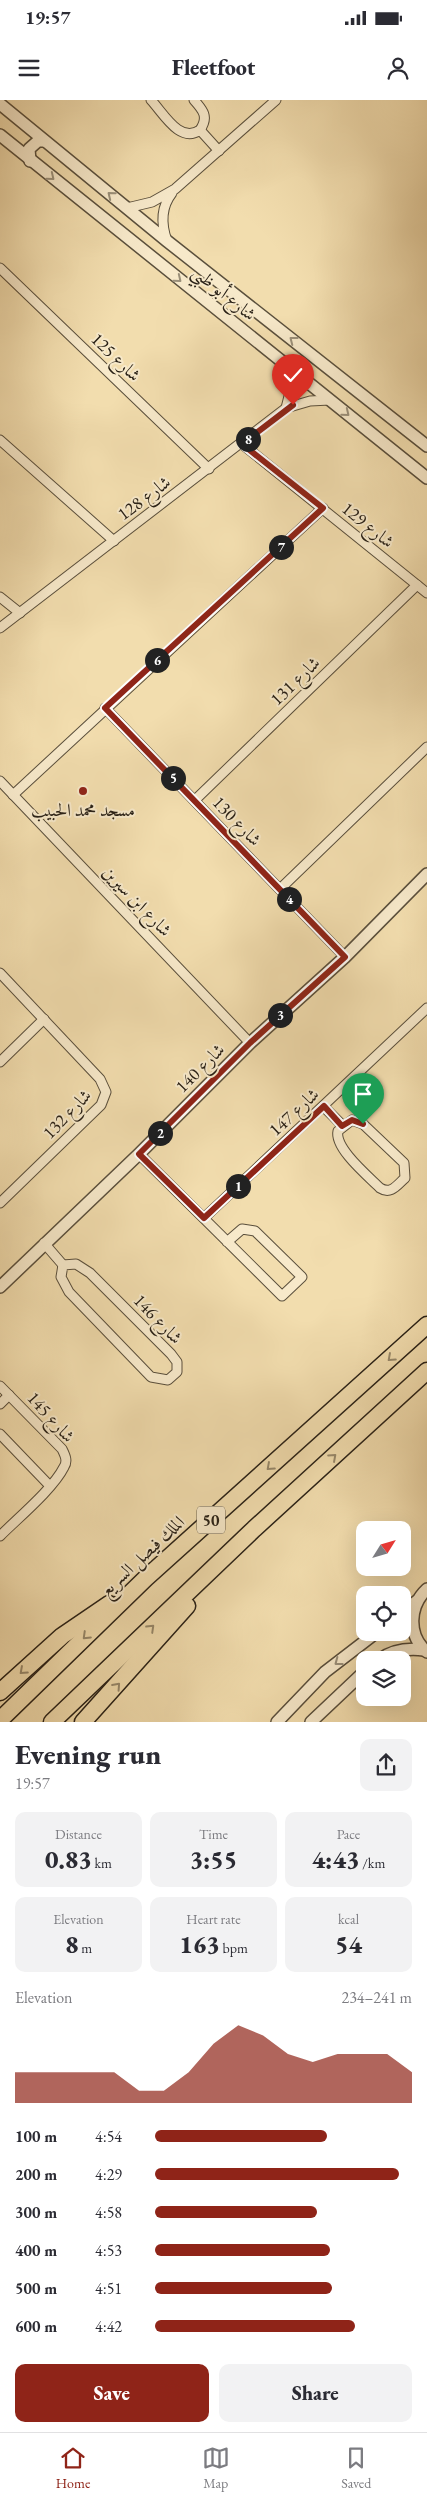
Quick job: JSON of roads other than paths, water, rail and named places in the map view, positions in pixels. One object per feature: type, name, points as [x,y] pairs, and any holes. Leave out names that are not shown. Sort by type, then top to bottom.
[{"type":"highway","name":"الملك فيصل السريع","points":[[0,1720],[146,1578],[427,1325]]},
{"type":"highway","name":"50","points":[[52,1722],[254,1529],[427,1371]]},
{"type":"highway","points":[[83,1722],[254,1529]]},
{"type":"highway","points":[[0,1692],[62,1636],[146,1578]]},
{"type":"street","points":[[151,100],[181,133],[189,135],[200,130],[204,125],[205,114],[194,100]]},
{"type":"street","points":[[127,208],[152,202],[175,188],[276,100]]},
{"type":"street","name":"شارع أبو ظبي","points":[[0,104],[168,241],[427,446]]},
{"type":"street","points":[[200,130],[219,151]]},
{"type":"street","name":"شارع أبو ظبي","points":[[0,135],[427,478]]},
{"type":"street","points":[[30,161],[29,149],[38,141],[44,141]]},
{"type":"street","points":[[168,241],[164,232],[163,213],[165,204],[175,188]]},
{"type":"street","name":"شارع 125","points":[[0,268],[209,469]]},
{"type":"street","points":[[286,408],[291,388],[288,366]]},
{"type":"street","name":"شارع 128","points":[[0,628],[242,444],[286,408],[310,400],[330,400]]},
{"type":"street","points":[[0,440],[114,541]]},
{"type":"street","name":"شارع 129","points":[[242,444],[427,593]]},
{"type":"street","points":[[13,795],[323,508]]},
{"type":"street","name":"شارع 131","points":[[195,800],[417,585]]},
{"type":"street","points":[[0,597],[20,613]]},
{"type":"street","name":"شارع 130","points":[[105,708],[345,957]]},
{"type":"street","points":[[280,889],[427,747]]},
{"type":"street","name":"شارع ابن سيرين","points":[[0,781],[250,1043]]},
{"type":"street","name":"شارع 140","points":[[0,1287],[139,1154],[250,1043],[345,957],[427,874]]},
{"type":"street","name":"شارع 132","points":[[0,973],[103,1082],[106,1097],[102,1105],[0,1203]]},
{"type":"street","name":"شارع 147","points":[[204,1218],[427,1008]]},
{"type":"street","points":[[0,1062],[44,1020]]},
{"type":"street","points":[[324,1106],[342,1126]]},
{"type":"street","points":[[352,1120],[363,1124],[404,1164],[406,1174],[392,1190],[384,1191],[380,1188],[342,1148],[337,1134],[342,1126],[352,1120]]},
{"type":"street","points":[[139,1154],[282,1296],[302,1277],[254,1231],[242,1229],[228,1242]]},
{"type":"street","points":[[44,1243],[63,1265]]},
{"type":"street","name":"شارع 146","points":[[76,1264],[90,1273],[171,1354],[176,1362],[177,1372],[168,1380],[151,1377],[69,1292],[61,1277],[63,1265],[76,1264]]},
{"type":"street","name":"شارع 145","points":[[0,1386],[62,1449],[66,1459],[65,1467],[50,1485],[0,1536]]},
{"type":"street","name":"شارع 145","points":[[0,1404],[9,1395]]},
{"type":"street","points":[[0,1434],[50,1485]]},
{"type":"street","points":[[411,1605],[427,1589]]},
{"type":"street","points":[[417,1601],[413,1613],[413,1627],[417,1639],[426,1651]]},
{"type":"street","points":[[277,1722],[325,1672],[365,1641]]},
{"type":"street","points":[[398,1651],[426,1651]]},
{"type":"street","points":[[311,1722],[356,1680]]},
{"type":"place","name":"مسجد محمد الحبيب","points":[[83,791]]}]
